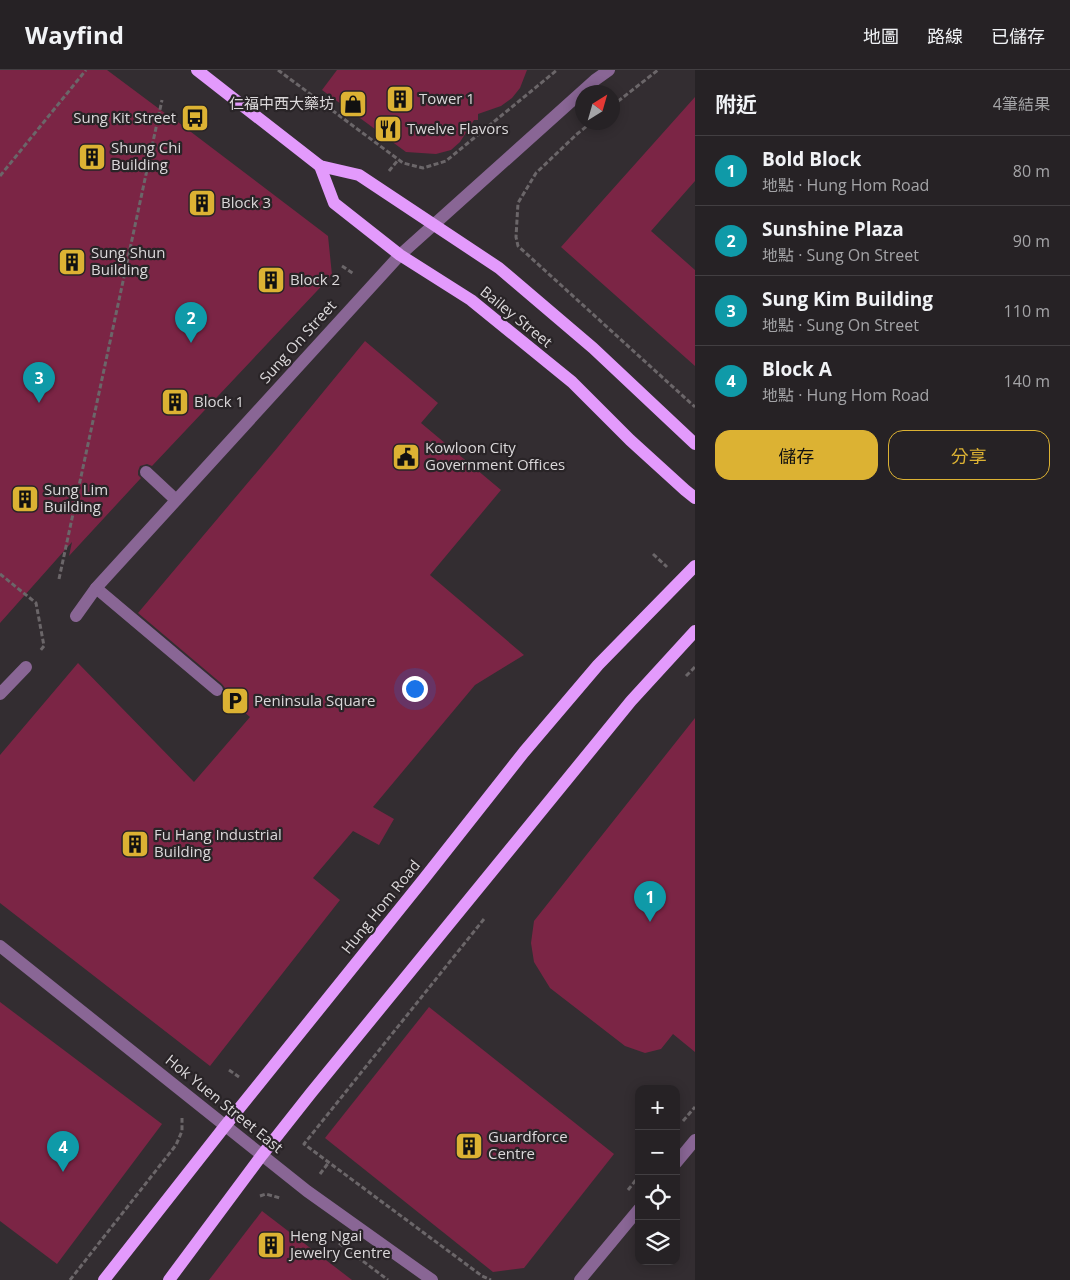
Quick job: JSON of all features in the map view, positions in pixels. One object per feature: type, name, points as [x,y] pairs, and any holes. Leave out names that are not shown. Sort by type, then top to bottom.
[{"type":"main road","name":"Bailey Street","points":[[197,70],[320,166],[359,175],[499,268],[593,348],[695,444]]},
{"type":"main road","name":"Bailey Street","points":[[320,166],[334,203],[400,254],[471,300],[572,382],[630,440],[695,498]]},
{"type":"main road","name":"Hung Hom Road","points":[[104,1280],[530,745],[598,665],[695,566]]},
{"type":"main road","points":[[168,1280],[262,1155],[631,701],[695,631]]},
{"type":"street","name":"Sung On Street","points":[[76,616],[96,588],[400,254],[588,86],[609,70]]},
{"type":"street","points":[[146,472],[176,500]]},
{"type":"street","points":[[96,588],[217,690]]},
{"type":"street","points":[[0,694],[26,667]]},
{"type":"street","name":"Hok Yuen Street East","points":[[0,946],[307,1191],[432,1280]]},
{"type":"street","points":[[680,1158],[695,1140]]},
{"type":"street","points":[[580,1280],[635,1214]]},
{"type":"path","points":[[0,176],[86,70]]},
{"type":"path","points":[[278,70],[403,163],[423,168],[446,161],[557,70]]},
{"type":"path","points":[[620,100],[658,70]]},
{"type":"path","points":[[59,579],[162,100]]},
{"type":"path","points":[[582,130],[536,173],[518,203],[516,237],[518,246],[695,407]]},
{"type":"path","points":[[0,574],[36,603],[44,646]]},
{"type":"path","points":[[682,680],[695,667]]},
{"type":"path","points":[[489,912],[304,1144],[482,1276],[491,1280]]},
{"type":"path","points":[[680,1124],[695,1107]]},
{"type":"path","points":[[70,1280],[176,1145],[182,1131],[182,1116]]},
{"type":"path","points":[[254,1198],[266,1194],[280,1198]]},
{"type":"path","points":[[333,1238],[388,1280]]},
{"type":"building","points":[[0,70],[107,70],[328,236],[332,275],[152,466],[147,464],[140,466],[138,475],[141,478],[69,556],[72,542],[0,623]]},
{"type":"building","points":[[337,70],[527,70],[520,88],[512,98],[501,106],[478,114],[478,120],[474,120],[460,142],[451,150],[436,154],[406,152],[322,90]]},
{"type":"building","points":[[695,97],[695,181],[651,231],[695,270],[695,366],[561,247]]},
{"type":"building","points":[[365,341],[438,403],[421,423],[501,490],[430,575],[524,655],[475,685],[373,807],[394,819],[379,845],[353,831],[313,878],[340,900],[210,1066],[0,903],[0,755],[78,663],[194,782],[250,717],[223,695],[225,688],[222,684],[138,613]]},
{"type":"building","points":[[695,718],[695,1052],[673,1034],[661,1049],[645,1053],[625,1046],[550,988],[534,962],[531,943],[534,921]]},
{"type":"building","points":[[0,1002],[162,1124],[57,1264],[0,1221]]},
{"type":"building","name":"Guardforce Centre","points":[[429,1007],[614,1154],[524,1268],[493,1272],[325,1138]]},
{"type":"building","name":"Heng Ngai Jewelry Centre","points":[[262,1211],[352,1280],[209,1280]]},
{"type":"place","name":"Tower 1","points":[[400,99]]},
{"type":"place","name":"仁福中西大藥坊","points":[[353,104]]},
{"type":"place","name":"Sung Kit Street","points":[[195,118]]},
{"type":"place","name":"Twelve Flavors","points":[[388,129]]},
{"type":"place","name":"Shung Chi Building","points":[[92,157]]},
{"type":"place","name":"Block 3","points":[[202,203]]},
{"type":"place","name":"Sung Shun Building","points":[[72,262]]},
{"type":"place","name":"Block 2","points":[[271,280]]},
{"type":"place","name":"Sunshine Plaza","points":[[191,343]]},
{"type":"place","name":"Block 1","points":[[175,402]]},
{"type":"place","name":"Sung Kim Building","points":[[39,403]]},
{"type":"place","name":"Kowloon City Government Offices","points":[[406,457]]},
{"type":"place","name":"Sung Lim Building","points":[[25,499]]},
{"type":"place","name":"Peninsula Square","points":[[235,701]]},
{"type":"place","name":"Fu Hang Industrial Building","points":[[135,844]]},
{"type":"place","name":"Bold Block","points":[[650,922]]},
{"type":"place","name":"Guardforce Centre","points":[[469,1146]]},
{"type":"place","name":"Block A","points":[[63,1172]]},
{"type":"place","name":"Heng Ngai Jewelry Centre","points":[[271,1245]]}]
